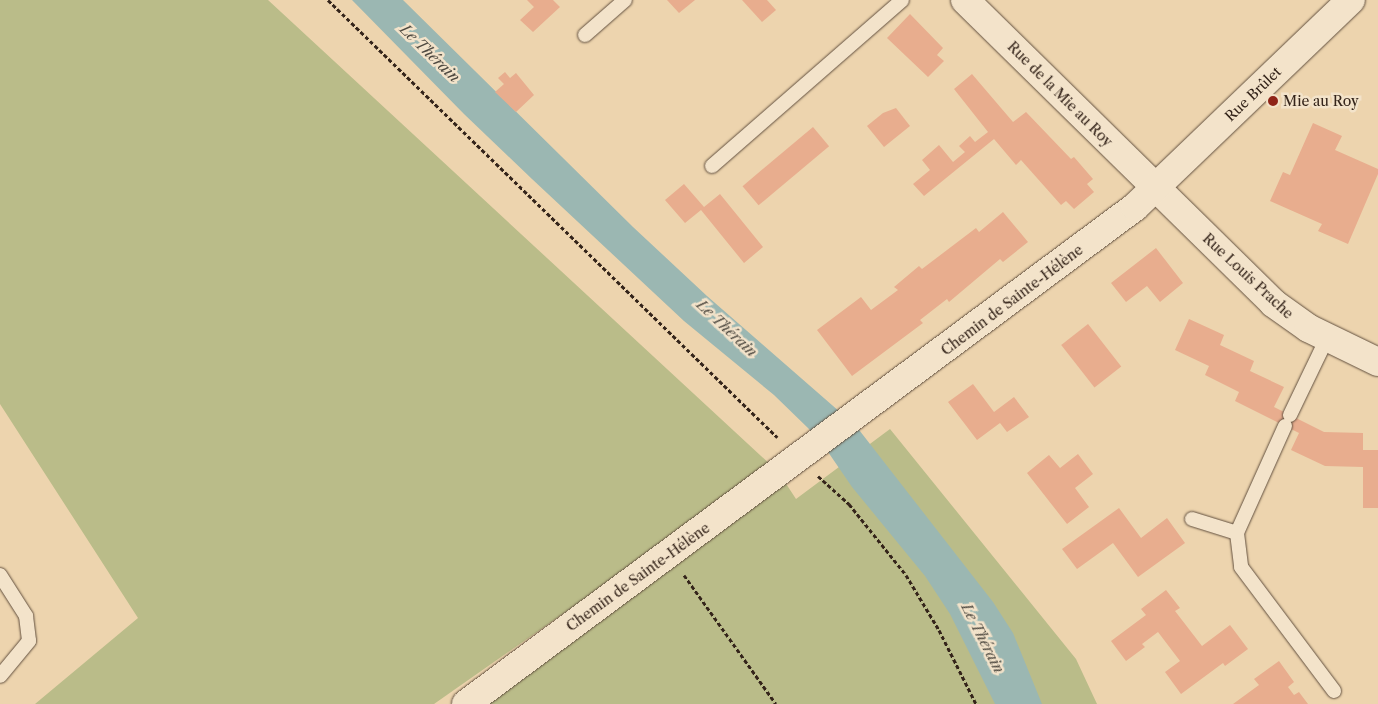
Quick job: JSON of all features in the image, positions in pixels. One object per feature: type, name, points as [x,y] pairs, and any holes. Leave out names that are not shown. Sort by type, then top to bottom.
[{"type":"street","name":"Rue de la Mie au Roy","points":[[964,0],[1156,188]]},
{"type":"street","name":"Rue Brûlet","points":[[1156,188],[1351,0]]},
{"type":"street","name":"Chemin de Sainte-Hélène","points":[[466,704],[865,409],[1127,213],[1156,188]]},
{"type":"street","name":"Rue Louis Prache","points":[[1156,188],[1273,303],[1296,320],[1327,338],[1378,362]]},
{"type":"lane","points":[[585,35],[625,0]]},
{"type":"lane","points":[[712,166],[902,0]]},
{"type":"lane","points":[[1327,338],[1237,533],[1241,567],[1334,691]]},
{"type":"lane","points":[[1192,519],[1237,533]]},
{"type":"lane","points":[[0,575],[26,616],[29,641],[0,676]]},
{"type":"path","points":[[328,0],[804,454],[849,504],[906,576],[939,630],[976,704]]},
{"type":"path","points":[[670,554],[776,704]]},
{"type":"green space","points":[[0,0],[268,0],[773,467],[434,704],[35,704],[138,618],[0,404]]},
{"type":"green space","points":[[890,429],[1076,659],[1097,704],[473,704],[781,476],[796,499]]},
{"type":"water","name":"Le Thérain","points":[[352,0],[403,0],[633,227],[707,296],[856,426],[993,602],[1013,633],[1042,704],[995,704],[950,614],[925,576],[852,487],[826,449],[809,429],[774,395],[684,321],[532,179],[464,114]]},
{"type":"building","points":[[527,0],[553,0],[560,7],[533,32],[520,20],[534,7]]},
{"type":"building","points":[[667,0],[695,0],[679,13]]},
{"type":"building","points":[[742,0],[767,0],[776,10],[762,22]]},
{"type":"building","points":[[910,14],[943,48],[937,55],[944,61],[928,77],[887,38]]},
{"type":"building","points":[[505,72],[510,78],[516,73],[534,95],[516,112],[495,92],[504,84],[498,78]]},
{"type":"building","points":[[972,74],[1013,122],[1026,112],[1071,159],[1074,157],[1093,179],[1087,184],[1094,192],[1074,209],[1066,201],[1061,205],[1021,160],[1016,165],[994,139],[924,196],[913,184],[930,170],[922,160],[939,145],[953,162],[965,152],[959,146],[970,136],[975,142],[988,132],[954,89]]},
{"type":"building","points":[[896,108],[910,126],[884,147],[867,126],[883,113]]},
{"type":"building","points":[[1313,123],[1342,136],[1335,150],[1378,169],[1378,174],[1348,244],[1318,231],[1322,224],[1270,201],[1283,172],[1290,175]]},
{"type":"building","points":[[813,127],[829,146],[759,205],[743,186]]},
{"type":"building","points":[[684,184],[704,207],[720,194],[763,247],[744,263],[701,210],[685,223],[665,200]]},
{"type":"building","points":[[1003,212],[1028,242],[1003,262],[1000,259],[949,302],[947,299],[920,320],[923,323],[852,376],[817,330],[861,297],[871,310],[898,290],[894,287],[919,266],[922,269],[976,228],[979,232]]},
{"type":"building","points":[[1156,248],[1183,283],[1160,302],[1147,286],[1126,302],[1111,283]]},
{"type":"building","points":[[1189,319],[1224,335],[1220,345],[1254,361],[1250,371],[1284,387],[1274,407],[1324,432],[1363,433],[1363,450],[1378,450],[1378,508],[1363,508],[1363,467],[1325,466],[1291,450],[1299,433],[1235,401],[1239,392],[1205,375],[1209,366],[1175,350]]},
{"type":"building","points":[[1088,324],[1121,367],[1094,387],[1061,345]]},
{"type":"building","points":[[973,384],[994,412],[1014,397],[1029,417],[1007,432],[1000,423],[977,440],[948,402]]},
{"type":"building","points":[[1078,454],[1093,474],[1075,488],[1089,507],[1067,524],[1027,473],[1049,455],[1060,468]]},
{"type":"building","points":[[1119,508],[1141,538],[1167,518],[1185,543],[1138,577],[1113,543],[1077,569],[1062,549]]},
{"type":"building","points":[[1166,590],[1180,608],[1175,611],[1202,646],[1230,625],[1248,649],[1225,666],[1223,663],[1181,694],[1165,672],[1180,661],[1158,632],[1142,644],[1145,647],[1126,661],[1111,641],[1146,615],[1141,609]]},
{"type":"building","points":[[1279,661],[1294,682],[1288,687],[1294,695],[1299,692],[1308,704],[1233,704],[1259,685],[1254,679]]},
{"type":"place","name":"Mie au Roy","points":[[1273,101]]}]
